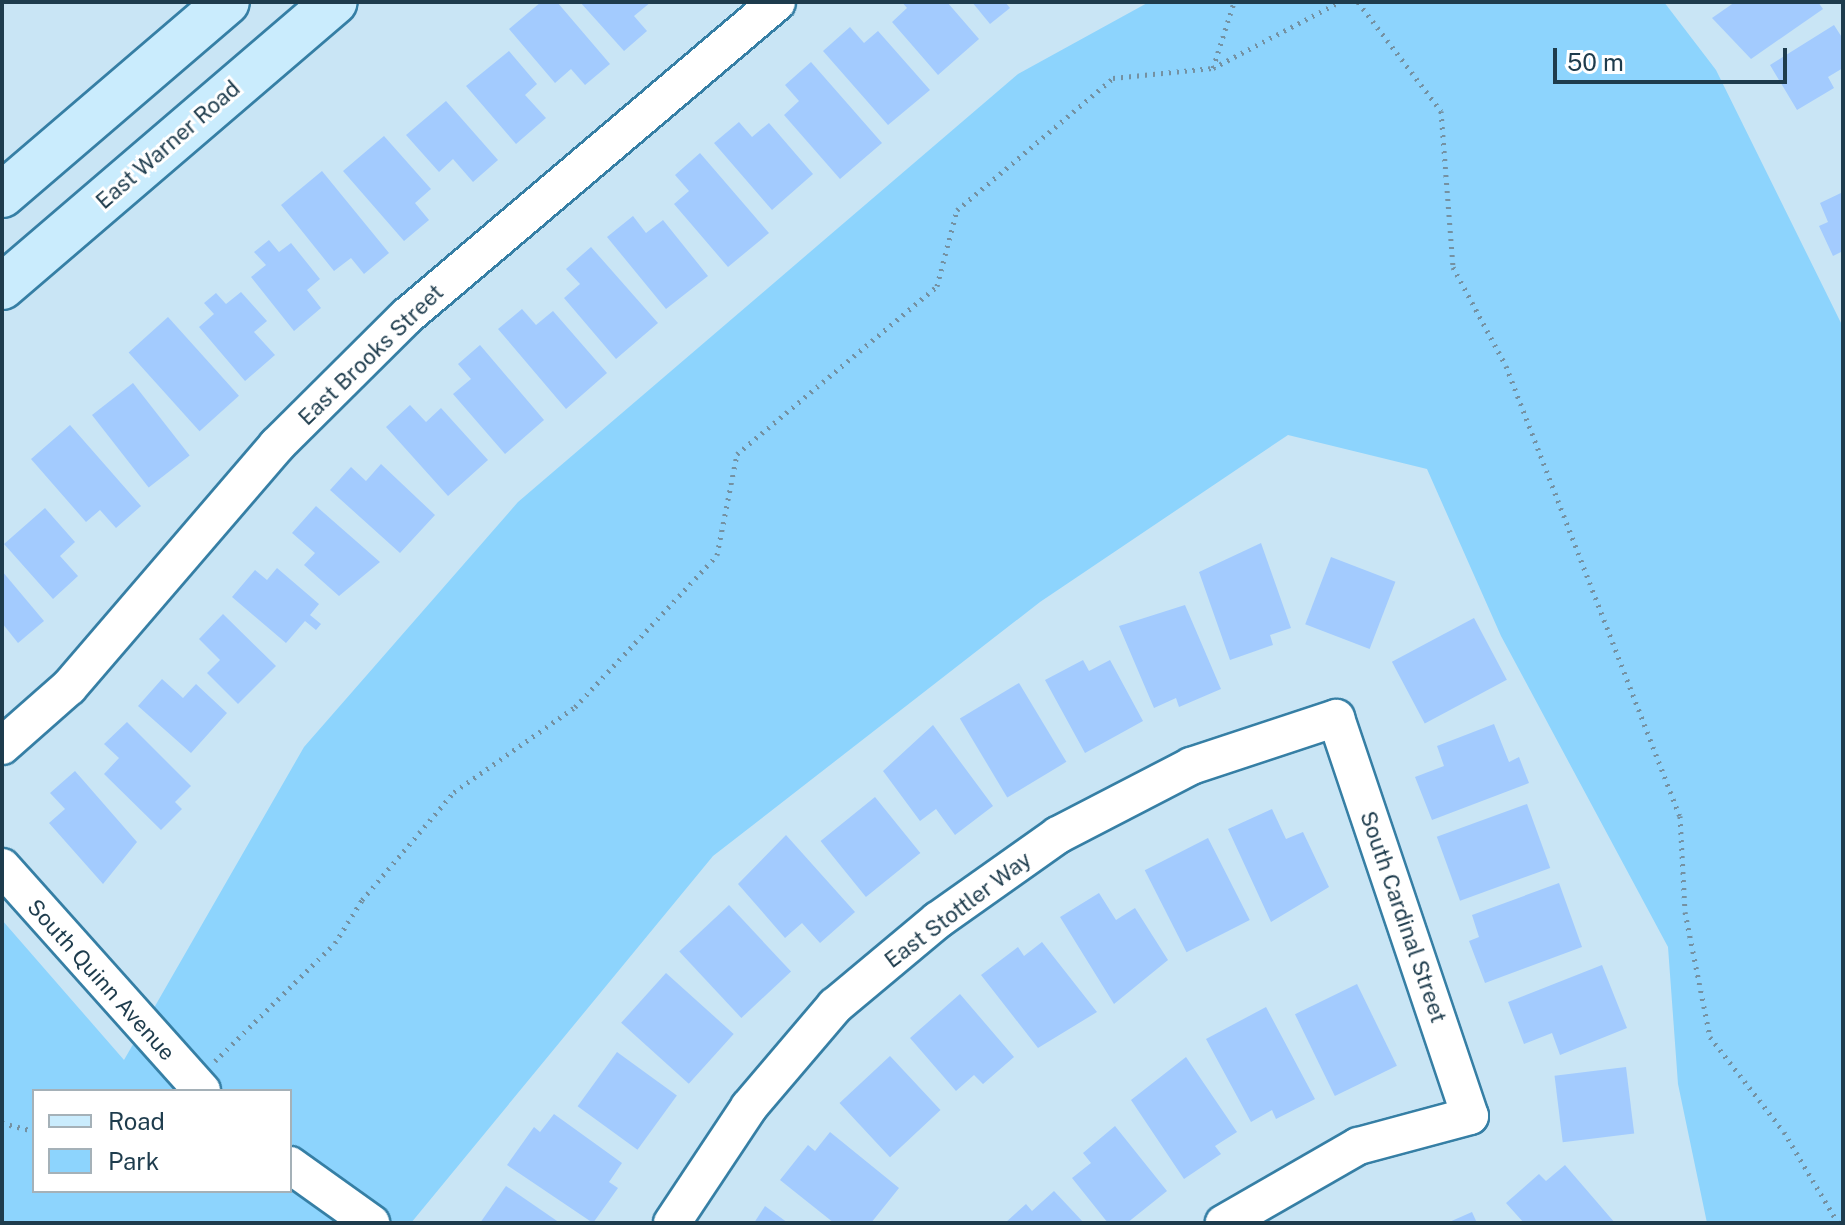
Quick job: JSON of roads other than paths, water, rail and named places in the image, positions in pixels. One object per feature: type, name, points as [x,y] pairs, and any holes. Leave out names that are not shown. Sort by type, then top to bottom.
[{"type":"main road","points":[[2,195],[227,2]]},
{"type":"main road","name":"East Warner Road","points":[[2,287],[334,2]]},
{"type":"street","name":"East Brooks Street","points":[[2,746],[69,687],[277,445],[407,316],[777,2]]},
{"type":"street","name":"South Cardinal Street","points":[[1224,1223],[1358,1146],[1470,1116],[1336,718]]},
{"type":"street","name":"East Stottler Way","points":[[672,1223],[749,1107],[835,1006],[938,920],[1058,835],[1164,780],[1336,718]]},
{"type":"street","name":"South Quinn Avenue","points":[[2,867],[198,1086]]},
{"type":"street","points":[[292,1166],[371,1223]]}]
